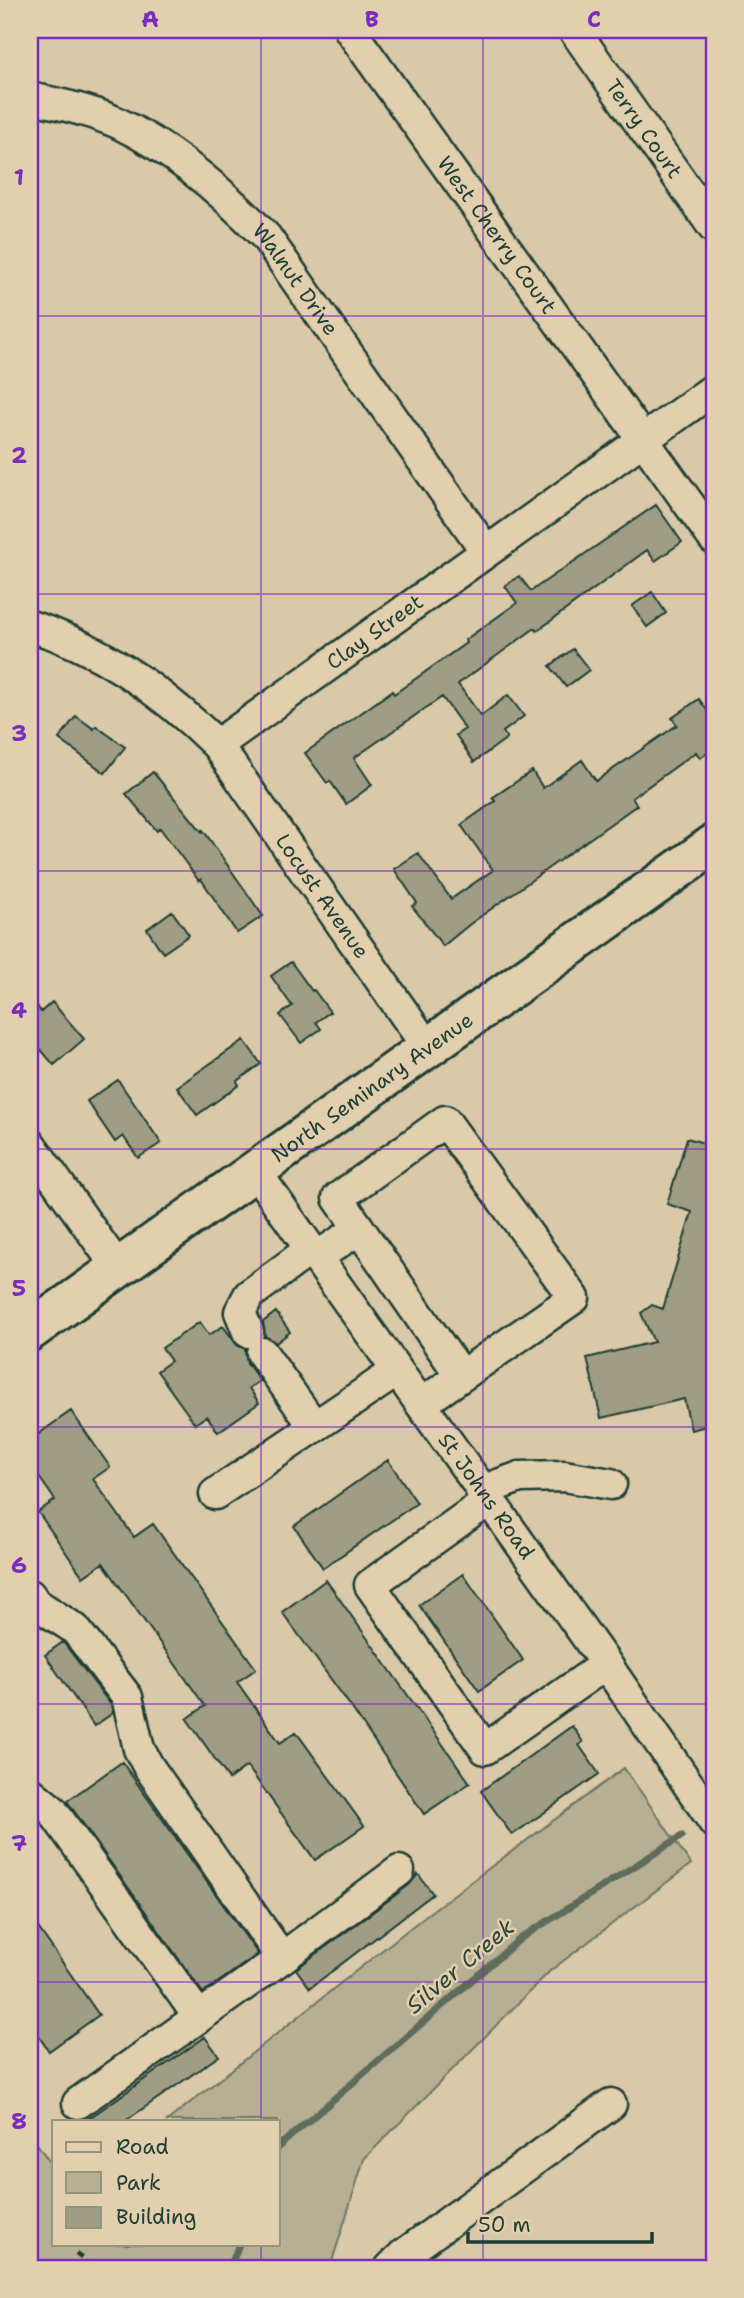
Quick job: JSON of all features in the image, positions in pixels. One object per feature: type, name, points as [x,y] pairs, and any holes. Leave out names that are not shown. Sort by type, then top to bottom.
[{"type":"main road","name":"North Seminary Avenue","points":[[30,1331],[714,844]]},
{"type":"street","name":"West Cherry Court","points":[[350,30],[714,539]]},
{"type":"street","name":"Terry Court","points":[[574,30],[714,228]]},
{"type":"street","name":"Walnut Drive","points":[[30,98],[73,107],[117,123],[171,154],[232,201],[266,237],[486,551]]},
{"type":"street","name":"Clay Street","points":[[217,745],[714,389]]},
{"type":"street","points":[[30,626],[90,650],[145,682],[217,745]]},
{"type":"street","name":"Locust Avenue","points":[[217,745],[428,1048]]},
{"type":"street","points":[[421,1404],[574,1298],[445,1121],[338,1198],[461,1376]]},
{"type":"street","points":[[30,1144],[118,1268]]},
{"type":"street","name":"St Johns Road","points":[[255,1171],[606,1664],[714,1822]]},
{"type":"street","points":[[314,1426],[255,1343],[240,1312],[248,1295],[314,1253],[359,1229]]},
{"type":"street","points":[[215,1494],[397,1371]]},
{"type":"street","points":[[606,1664],[485,1749],[370,1586],[485,1495],[520,1477],[564,1476],[611,1484]]},
{"type":"street","points":[[30,1595],[35,1603],[75,1629],[127,1697],[139,1749],[148,1766],[282,1958]]},
{"type":"street","points":[[30,1792],[52,1810],[199,2017]]},
{"type":"street","points":[[78,2103],[399,1871]]},
{"type":"street","points":[[390,2268],[401,2256],[611,2104]]},
{"type":"path","points":[[76,2254],[94,2268]]},
{"type":"green space","points":[[624,1768],[691,1864],[550,1971],[364,2159],[330,2268],[30,2268],[30,2134],[52,2165],[52,2246],[280,2246],[280,2120],[168,2120],[429,1913]]},
{"type":"building","points":[[656,505],[682,542],[655,561],[647,550],[537,631],[535,628],[458,684],[481,716],[508,695],[524,716],[503,732],[507,738],[474,762],[456,735],[465,729],[442,697],[354,758],[372,785],[346,804],[330,781],[327,783],[305,753],[392,691],[394,694],[517,603],[505,586],[519,576],[531,591]]},
{"type":"building","points":[[652,592],[666,613],[647,627],[632,606]]},
{"type":"building","points":[[573,649],[589,670],[566,687],[550,666]]},
{"type":"building","points":[[699,699],[714,720],[714,748],[700,758],[696,752],[632,798],[637,805],[443,946],[412,906],[417,903],[394,869],[418,853],[451,899],[493,870],[461,825],[495,801],[492,798],[532,771],[543,788],[582,760],[596,781],[677,725],[672,718]]},
{"type":"building","points":[[76,716],[94,729],[96,726],[125,747],[105,773],[59,739]]},
{"type":"building","points":[[153,772],[202,832],[203,830],[263,916],[237,933],[201,879],[199,881],[160,828],[157,831],[126,794]]},
{"type":"building","points":[[172,911],[189,935],[163,953],[147,929]]},
{"type":"building","points":[[291,962],[330,1012],[316,1022],[321,1029],[301,1043],[280,1015],[292,1006],[271,976]]},
{"type":"building","points":[[30,996],[41,1012],[52,1002],[84,1039],[54,1065],[30,1037]]},
{"type":"building","points":[[244,1040],[261,1064],[237,1081],[239,1085],[197,1115],[177,1087]]},
{"type":"building","points":[[118,1080],[161,1143],[138,1158],[123,1136],[115,1142],[87,1101]]},
{"type":"building","points":[[687,1138],[714,1146],[714,1424],[691,1430],[684,1399],[601,1418],[587,1358],[654,1342],[641,1313],[652,1305],[663,1309],[692,1212],[667,1204]]},
{"type":"building","points":[[276,1312],[290,1332],[276,1343],[265,1336],[263,1322]]},
{"type":"building","points":[[200,1322],[209,1335],[223,1326],[237,1345],[245,1349],[247,1363],[260,1381],[249,1388],[259,1403],[218,1432],[207,1416],[195,1424],[157,1371],[171,1361],[162,1348]]},
{"type":"building","points":[[71,1411],[110,1467],[93,1479],[134,1537],[153,1524],[256,1669],[237,1682],[280,1743],[296,1732],[364,1826],[315,1860],[247,1766],[229,1779],[187,1719],[205,1706],[103,1563],[83,1577],[38,1512],[55,1500],[30,1464],[30,1440]]},
{"type":"building","points":[[388,1460],[417,1503],[323,1568],[294,1526]]},
{"type":"building","points":[[463,1574],[523,1660],[479,1691],[419,1605]]},
{"type":"building","points":[[326,1580],[470,1783],[424,1814],[282,1612]]},
{"type":"building","points":[[63,1642],[111,1705],[113,1713],[94,1726],[45,1655]]},
{"type":"building","points":[[572,1726],[583,1742],[579,1745],[599,1774],[512,1835],[481,1791]]},
{"type":"building","points":[[122,1762],[258,1954],[203,1993],[67,1801]]},
{"type":"building","points":[[418,1874],[433,1894],[310,1988],[296,1969],[409,1885]]},
{"type":"building","points":[[30,1916],[99,2015],[49,2051],[30,2024]]},
{"type":"building","points":[[205,2037],[219,2056],[126,2120],[86,2120]]},
{"type":"waterway","name":"Silver Creek","points":[[280,2145],[521,1938],[682,1836]]},
{"type":"waterway","name":"Silver Creek","points":[[230,2268],[238,2246]]}]
